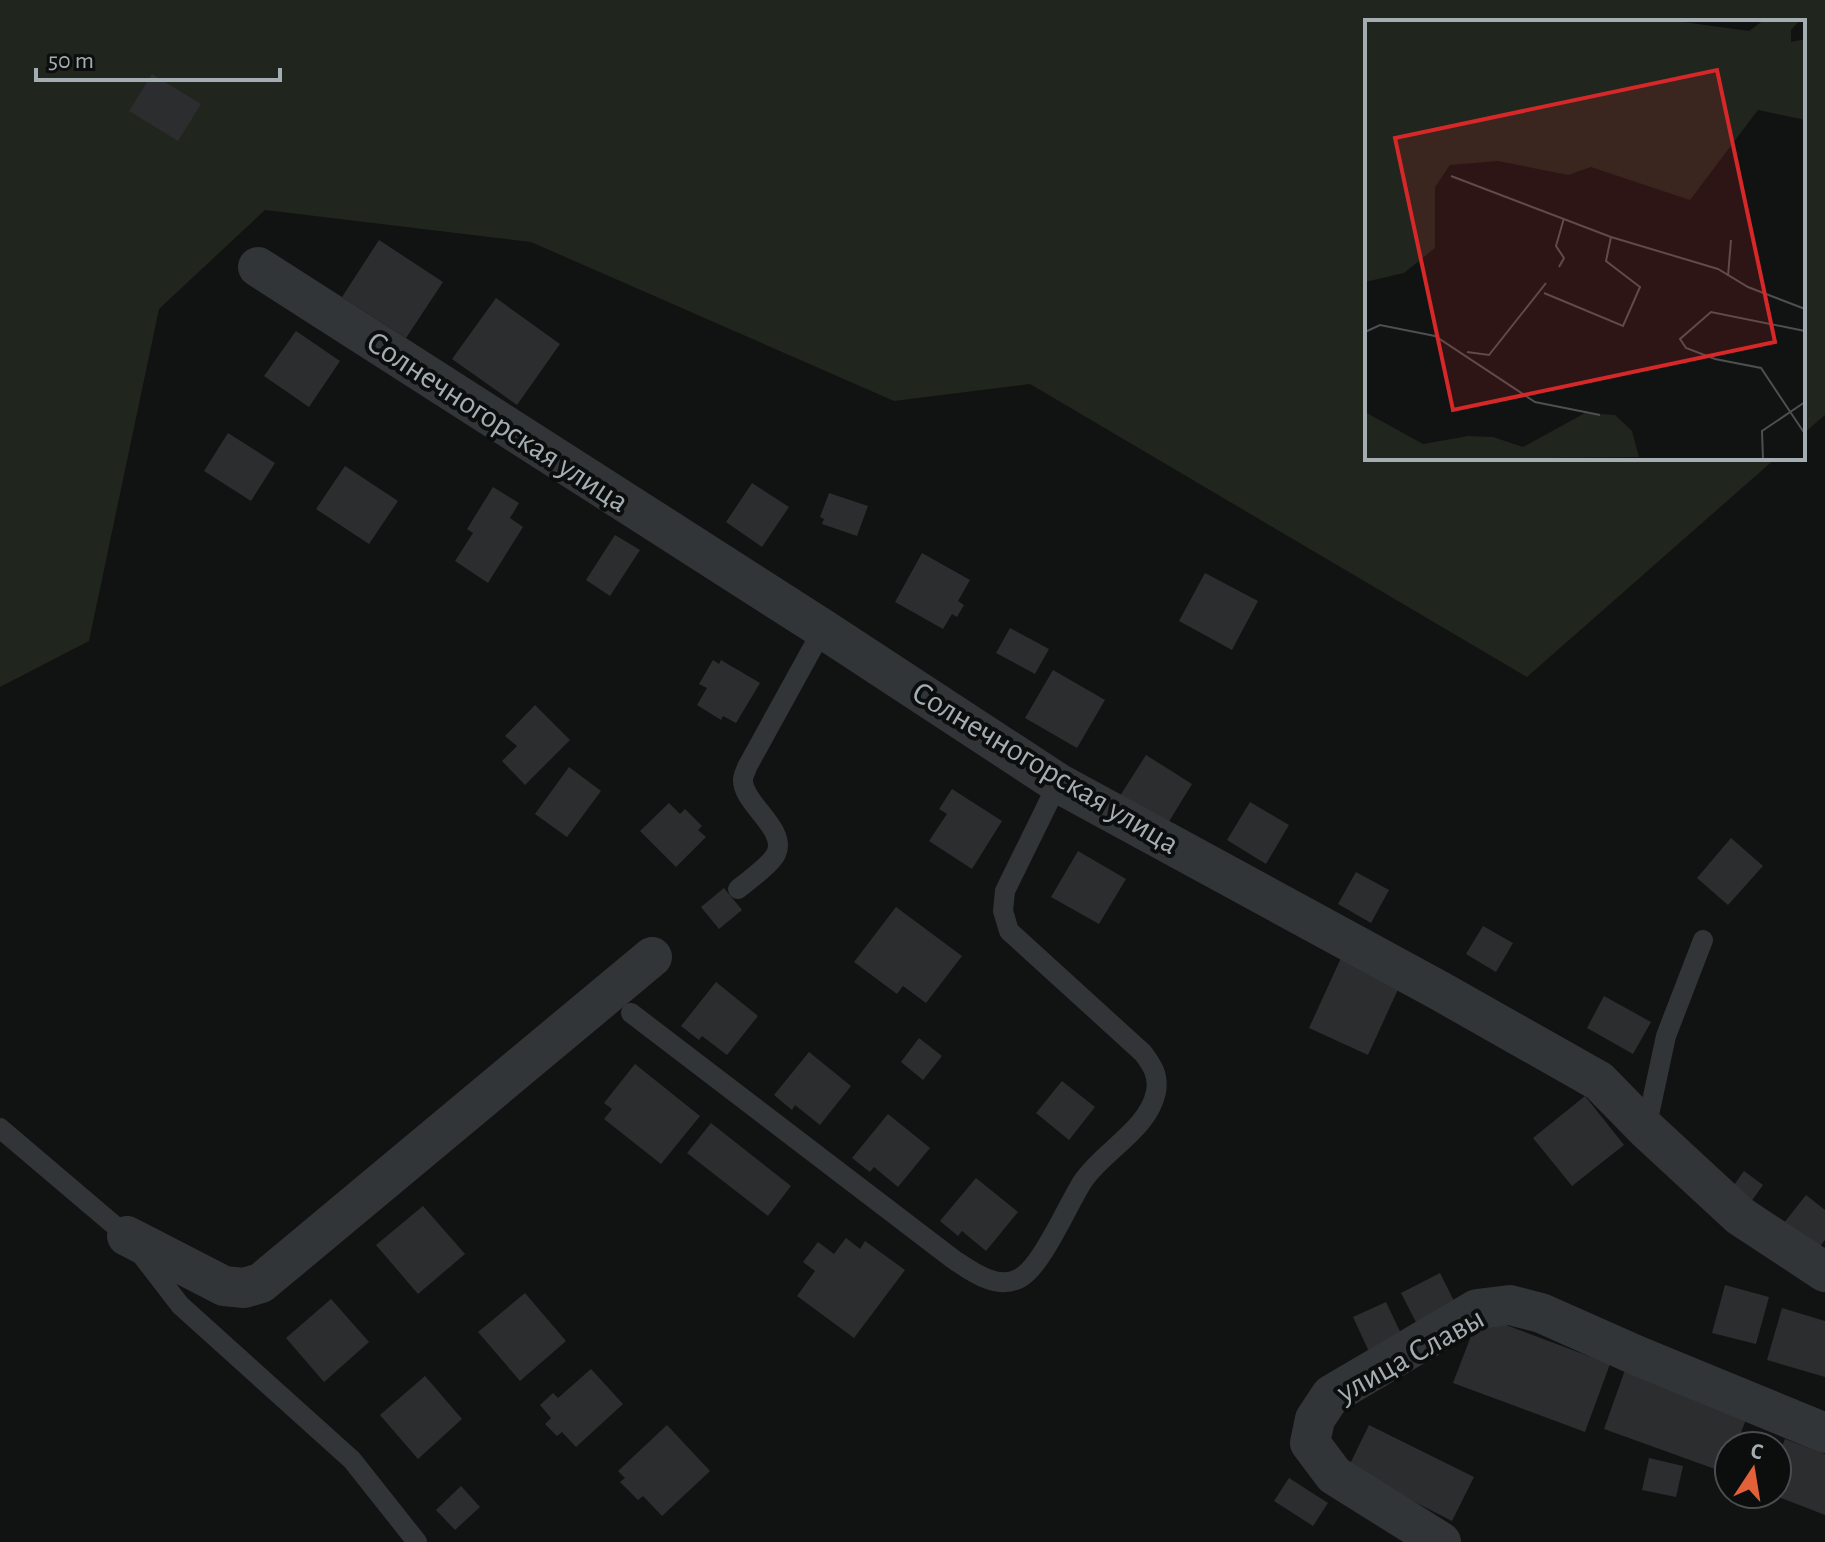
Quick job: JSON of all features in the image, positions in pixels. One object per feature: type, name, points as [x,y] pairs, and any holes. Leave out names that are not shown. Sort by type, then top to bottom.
[{"type":"street","name":"Солнечногорская улица","points":[[258,267],[1058,783],[1599,1081],[1740,1216],[1825,1272]]},
{"type":"street","points":[[127,1236],[224,1286],[244,1288],[261,1283],[652,957]]},
{"type":"street","name":"улица Славы","points":[[1441,1542],[1334,1475],[1310,1443],[1315,1419],[1331,1395],[1477,1309],[1510,1305],[1541,1313],[1825,1433]]},
{"type":"lane","points":[[738,889],[776,855],[778,844],[774,830],[750,797],[743,781],[747,767],[823,629]]},
{"type":"lane","points":[[631,1013],[953,1259],[981,1278],[1001,1282],[1020,1279],[1036,1262],[1085,1178],[1147,1114],[1156,1091],[1156,1071],[1143,1053],[1009,931],[1003,911],[1005,891],[1058,783]]},
{"type":"lane","points":[[1646,1129],[1666,1036],[1703,940]]},
{"type":"lane","points":[[0,1128],[127,1236],[180,1305],[352,1460],[417,1542]]},
{"type":"shaded area","points":[[0,0],[1825,0],[1825,415],[1805,432],[1805,20],[1365,20],[1365,460],[1774,460],[1527,677],[1030,384],[894,401],[531,242],[265,210],[159,309],[89,641],[0,687]]},
{"type":"building","points":[[152,74],[201,104],[178,141],[129,111]]},
{"type":"building","points":[[379,240],[443,282],[406,338],[342,297]]},
{"type":"building","points":[[496,298],[560,344],[517,405],[452,359]]},
{"type":"building","points":[[296,331],[340,361],[309,407],[264,376]]},
{"type":"building","points":[[228,433],[275,463],[251,501],[204,471]]},
{"type":"building","points":[[345,466],[398,501],[369,544],[316,509]]},
{"type":"building","points":[[752,483],[789,507],[762,547],[726,522]]},
{"type":"building","points":[[493,487],[519,503],[510,518],[523,527],[488,583],[455,561],[473,533],[467,529]]},
{"type":"building","points":[[829,493],[868,506],[857,536],[822,524],[824,519],[820,517]]},
{"type":"building","points":[[615,535],[640,550],[610,596],[586,580]]},
{"type":"building","points":[[922,553],[970,580],[958,601],[964,605],[957,617],[952,614],[943,629],[895,602]]},
{"type":"building","points":[[1205,573],[1258,601],[1232,650],[1179,621]]},
{"type":"building","points":[[1010,628],[1049,649],[1035,674],[996,653]]},
{"type":"building","points":[[713,660],[719,664],[721,660],[760,683],[736,723],[723,716],[721,720],[697,705],[707,688],[699,684]]},
{"type":"building","points":[[1053,670],[1105,700],[1077,748],[1025,718]]},
{"type":"building","points":[[535,705],[570,740],[525,785],[502,761],[517,746],[505,736]]},
{"type":"building","points":[[1146,755],[1192,784],[1165,828],[1118,799]]},
{"type":"building","points":[[569,767],[601,791],[567,837],[535,814]]},
{"type":"building","points":[[952,789],[1002,821],[972,869],[929,841],[947,814],[939,809]]},
{"type":"building","points":[[1250,802],[1289,825],[1266,864],[1227,840]]},
{"type":"building","points":[[669,803],[680,814],[685,809],[702,826],[698,830],[706,837],[676,867],[640,831]]},
{"type":"building","points":[[1731,838],[1763,866],[1728,905],[1697,878]]},
{"type":"building","points":[[1078,851],[1126,879],[1099,924],[1051,897]]},
{"type":"building","points":[[1356,872],[1389,890],[1371,923],[1338,904]]},
{"type":"building","points":[[724,888],[742,910],[719,929],[701,907]]},
{"type":"building","points":[[896,907],[962,956],[926,1003],[903,986],[897,994],[854,962]]},
{"type":"building","points":[[1483,926],[1513,943],[1496,972],[1466,954]]},
{"type":"building","points":[[1341,958],[1400,985],[1368,1055],[1309,1028]]},
{"type":"building","points":[[716,982],[758,1016],[727,1055],[702,1036],[699,1040],[681,1026]]},
{"type":"building","points":[[1604,996],[1651,1022],[1633,1054],[1587,1028]]},
{"type":"building","points":[[919,1038],[942,1056],[923,1080],[901,1062]]},
{"type":"building","points":[[809,1052],[851,1086],[820,1125],[795,1105],[792,1110],[774,1095]]},
{"type":"building","points":[[635,1064],[700,1116],[661,1164],[604,1119],[612,1109],[604,1103]]},
{"type":"building","points":[[1062,1081],[1095,1107],[1069,1140],[1036,1113]]},
{"type":"building","points":[[1585,1096],[1624,1145],[1572,1186],[1533,1138]]},
{"type":"building","points":[[888,1114],[930,1148],[898,1187],[874,1167],[870,1172],[852,1158]]},
{"type":"building","points":[[711,1123],[791,1186],[768,1216],[687,1153]]},
{"type":"building","points":[[1744,1171],[1763,1185],[1748,1206],[1729,1192]]},
{"type":"building","points":[[976,1178],[1018,1212],[986,1251],[962,1231],[958,1236],[940,1221]]},
{"type":"building","points":[[1806,1195],[1825,1210],[1825,1240],[1813,1255],[1780,1228]]},
{"type":"building","points":[[423,1206],[465,1254],[418,1294],[376,1245]]},
{"type":"building","points":[[846,1238],[860,1249],[865,1241],[905,1270],[854,1338],[797,1296],[815,1271],[803,1262],[818,1242],[834,1254]]},
{"type":"building","points":[[1440,1273],[1459,1311],[1420,1330],[1401,1293]]},
{"type":"building","points":[[1725,1285],[1769,1297],[1756,1344],[1712,1333]]},
{"type":"building","points":[[525,1293],[566,1341],[520,1381],[478,1332]]},
{"type":"building","points":[[331,1299],[369,1342],[324,1382],[286,1338]]},
{"type":"building","points":[[1386,1302],[1404,1340],[1371,1356],[1353,1317]]},
{"type":"building","points":[[1782,1308],[1825,1321],[1825,1377],[1767,1360]]},
{"type":"building","points":[[1479,1315],[1610,1364],[1585,1432],[1453,1383]]},
{"type":"building","points":[[591,1369],[623,1404],[576,1447],[562,1432],[557,1436],[545,1424],[551,1418],[540,1405],[553,1393],[558,1398]]},
{"type":"building","points":[[1625,1370],[1748,1414],[1742,1430],[1713,1430],[1713,1468],[1604,1429]]},
{"type":"building","points":[[425,1376],[462,1419],[418,1459],[380,1415]]},
{"type":"building","points":[[667,1425],[710,1471],[662,1516],[643,1496],[638,1500],[620,1482],[625,1478],[618,1471]]},
{"type":"building","points":[[1369,1425],[1474,1477],[1452,1521],[1348,1468]]},
{"type":"building","points":[[1793,1442],[1825,1454],[1825,1515],[1793,1503]]},
{"type":"building","points":[[1649,1458],[1683,1466],[1676,1497],[1642,1490]]},
{"type":"building","points":[[1289,1478],[1328,1503],[1313,1526],[1274,1501]]},
{"type":"building","points":[[461,1486],[480,1507],[455,1530],[436,1510]]}]
